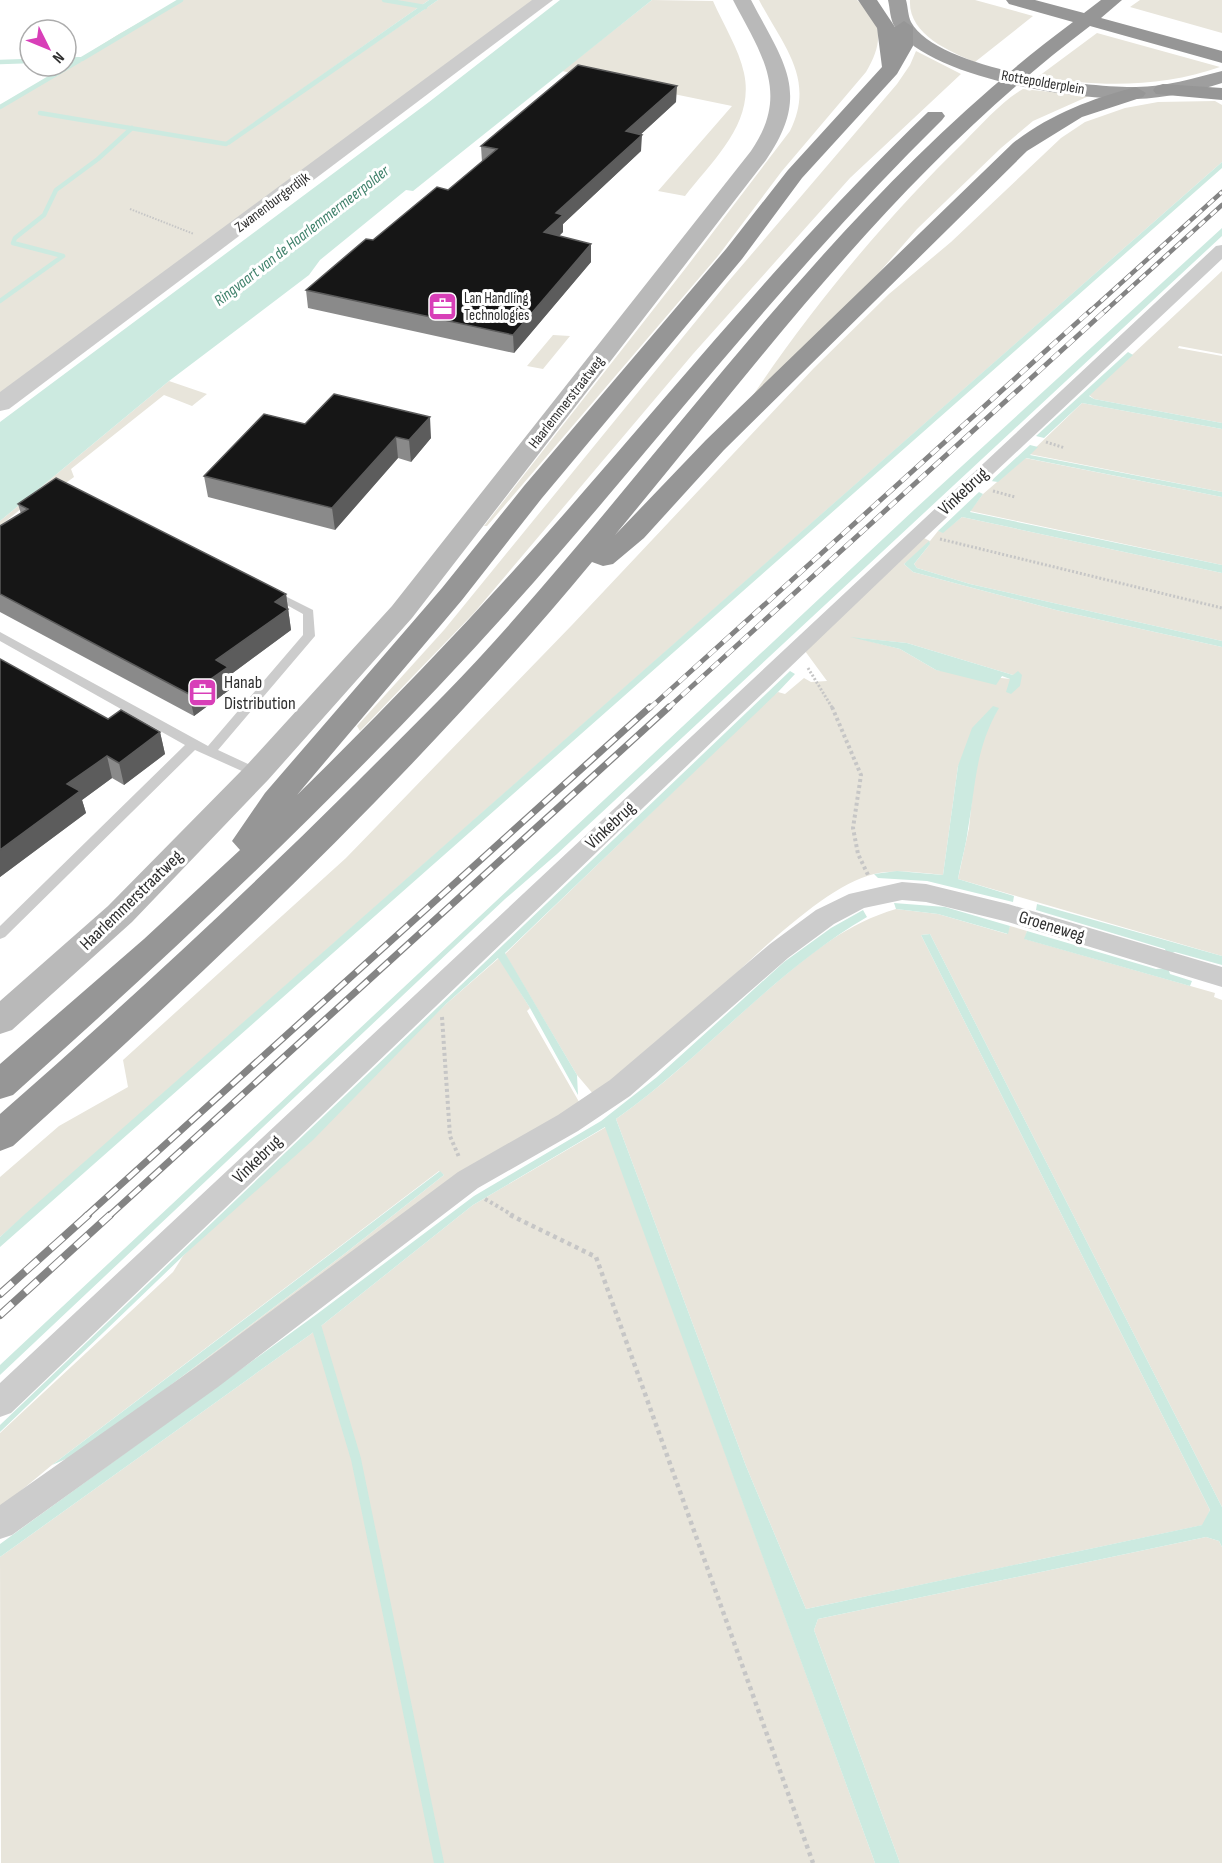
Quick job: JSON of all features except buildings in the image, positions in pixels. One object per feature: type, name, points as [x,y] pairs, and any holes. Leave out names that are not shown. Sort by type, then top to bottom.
[{"type":"highway","points":[[867,0],[880,13],[890,33],[889,61],[884,77]]},
{"type":"highway","points":[[1015,0],[1222,57]]},
{"type":"highway","points":[[1062,0],[1222,44]]},
{"type":"highway","points":[[0,1085],[206,902],[436,673],[541,557],[840,209],[896,152],[967,87],[1081,0]]},
{"type":"highway","points":[[0,1136],[141,1011],[284,875],[438,719],[540,608],[817,275],[899,182],[989,96],[1052,44],[1113,0]]},
{"type":"highway","points":[[206,902],[291,782],[445,603],[534,492],[713,280],[795,174],[897,62],[904,46],[895,10]]},
{"type":"highway","name":"Rottepolderplein","points":[[895,10],[919,41],[945,55],[998,75],[1062,88],[1136,93],[1163,90],[1222,77]]},
{"type":"highway","points":[[1163,90],[1222,94]]},
{"type":"highway","points":[[540,608],[634,532],[715,445],[1020,147],[1048,125],[1070,112],[1136,93]]},
{"type":"main road","name":"Haarlemmerstraatweg","points":[[0,1021],[120,914],[257,773],[402,612],[736,185],[771,136],[782,111],[783,88],[773,59],[742,0]]},
{"type":"street","name":"Zwanenburgerdijk","points":[[0,404],[544,0]]},
{"type":"street","name":"Vinkebrug","points":[[0,1403],[1222,250]]},
{"type":"street","name":"Groeneweg","points":[[879,894],[902,891],[926,893],[1008,913],[1222,977]]},
{"type":"street","points":[[0,1524],[207,1377],[468,1180],[568,1123],[620,1088],[772,957],[813,925],[847,905],[879,894]]},
{"type":"lane","points":[[210,751],[309,636],[309,612],[257,585]]},
{"type":"lane","points":[[0,636],[193,744],[257,773]]},
{"type":"lane","points":[[0,934],[193,744]]},
{"type":"path","points":[[130,209],[195,235]]},
{"type":"path","points":[[960,546],[1222,608]]},
{"type":"path","points":[[785,660],[810,669],[836,714],[862,776],[854,811],[855,838],[861,864],[879,894]]},
{"type":"path","points":[[442,1014],[450,1136]]},
{"type":"path","points":[[491,1206],[596,1257],[813,1863]]},
{"type":"shaded area","points":[[180,0],[429,0],[225,143],[226,145],[438,0],[533,0],[309,168],[290,176],[292,180],[0,393],[0,109],[49,78],[78,78],[78,60]]},
{"type":"shaded area","points":[[652,0],[713,1],[735,46],[744,73],[746,91],[738,124],[719,154],[685,196],[658,191],[732,106],[562,71]]},
{"type":"shaded area","points":[[759,0],[857,0],[876,25],[878,43],[872,62],[782,171],[718,256],[487,526],[484,526],[790,131],[800,95],[798,79],[786,48]]},
{"type":"shaded area","points":[[910,0],[975,0],[1033,16],[975,62],[942,47],[923,32],[911,12]]},
{"type":"shaded area","points":[[1140,0],[1222,0],[1222,33],[1130,7]]},
{"type":"shaded area","points":[[1097,33],[1220,67],[1176,79],[1130,84],[1061,80],[1039,76]]},
{"type":"shaded area","points":[[916,51],[961,74],[850,178],[693,354],[474,613],[360,731],[357,726],[444,630],[727,283],[897,84]]},
{"type":"shaded area","points":[[1023,89],[1089,96],[1033,121],[1001,148],[917,229],[843,314],[742,412],[792,340],[846,270],[934,172],[985,120]]},
{"type":"shaded area","points":[[1215,101],[1222,105],[1222,162],[0,1237],[0,1177],[59,1126],[128,1087],[123,1060],[346,858],[572,625],[814,368],[889,294],[951,242],[1061,138],[1085,122],[1125,108],[1158,102]]},
{"type":"shaded area","points":[[1222,271],[1222,354],[1179,346],[1178,348],[1222,356],[1222,423],[1094,399],[1089,395]]},
{"type":"shaded area","points":[[553,335],[570,336],[543,369],[527,366]]},
{"type":"shaded area","points":[[169,381],[207,394],[192,406],[164,395],[71,469],[74,477],[59,488],[38,495],[0,526],[0,521]]},
{"type":"shaded area","points":[[1082,403],[1222,429],[1222,492],[1029,454]]},
{"type":"shaded area","points":[[1025,458],[1222,497],[1222,565],[970,511],[983,494]]},
{"type":"shaded area","points":[[962,517],[1222,573],[1222,641],[970,584],[917,568],[914,564],[930,544],[904,564],[913,572],[1056,610],[1222,647],[1222,956],[958,879],[969,828],[976,759],[985,732],[998,709],[958,766],[943,875],[917,872],[874,874],[853,882],[830,895],[781,932],[697,1010],[594,1095],[577,1075],[505,954],[769,699],[778,692],[785,694],[804,678],[811,682],[827,681],[805,651],[924,538],[930,541],[938,531],[943,532]],"holes":[[[857,638],[907,643],[1013,675],[1010,679],[936,670],[900,649]]]},
{"type":"shaded area","points":[[896,909],[938,914],[1007,934],[1010,926],[1027,931],[1025,939],[1215,993],[1214,997],[1222,1000],[1222,1507],[930,934],[921,935],[1210,1510],[1203,1525],[806,1609],[746,1466],[616,1119],[658,1087],[818,949],[862,922]]},
{"type":"shaded area","points":[[499,958],[530,1008],[527,1011],[582,1107],[82,1452],[343,1255],[444,1175],[439,1171],[52,1465],[0,1508],[0,1433],[173,1272],[183,1256],[446,1004]]},
{"type":"shaded area","points":[[606,1127],[875,1863],[1,1863],[0,1557],[311,1334],[473,1205]]},
{"type":"shaded area","points":[[1206,1537],[1219,1541],[1222,1547],[1222,1863],[900,1863],[814,1630],[818,1619]]},
{"type":"water","points":[[429,0],[438,0],[229,145],[224,143]]},
{"type":"water","name":"Ringvaart van de Haarlemmermeerpolder","points":[[560,0],[652,0],[413,191],[406,190],[320,260],[309,275],[169,381],[0,521],[0,422],[429,102]]},
{"type":"water","points":[[1222,162],[1222,168],[0,1247],[0,1237],[25,1214]]},
{"type":"water","points":[[1222,228],[1222,236],[557,854],[505,899],[0,1375],[0,1365],[915,509]]},
{"type":"water","points":[[1128,352],[1133,355],[1089,396],[1094,399],[1222,423],[1222,429],[1082,403],[1044,438],[1036,436]]},
{"type":"water","points":[[1030,445],[1038,447],[1030,455],[1222,492],[1222,497],[1026,458],[998,482],[991,481]]},
{"type":"water","points":[[979,492],[983,494],[970,512],[1222,565],[1222,573],[962,517],[943,533],[938,531]]},
{"type":"water","points":[[929,541],[930,544],[914,564],[917,568],[970,584],[1222,641],[1222,647],[1056,610],[913,572],[904,564]]},
{"type":"water","points":[[850,637],[907,643],[1013,675],[1018,671],[1022,675],[1020,686],[1011,694],[1006,692],[1010,679],[1002,676],[996,685],[936,670],[900,649]]},
{"type":"water","points":[[790,671],[795,674],[778,692],[505,953],[577,1075],[578,1095],[530,1008],[498,958],[446,1004],[313,1140],[183,1256],[0,1432],[0,1425]]},
{"type":"water","points":[[993,706],[999,708],[981,752],[958,879],[1014,896],[1013,902],[927,881],[878,878],[874,874],[897,871],[943,875],[958,766],[972,728]]},
{"type":"water","points":[[894,903],[945,907],[1010,926],[1008,934],[938,914],[896,909]]},
{"type":"water","points":[[1037,904],[1222,956],[1222,965],[1175,952],[1167,955],[1165,949],[1036,910]]},
{"type":"water","points":[[863,910],[867,917],[800,963],[679,1069],[616,1119],[746,1466],[806,1609],[1202,1525],[1210,1510],[921,935],[930,934],[1222,1507],[1222,1547],[1219,1541],[1206,1537],[818,1619],[814,1630],[900,1863],[875,1863],[605,1127],[473,1205],[311,1334],[0,1557],[0,1544],[317,1314],[474,1196],[601,1121],[657,1077],[784,962],[831,928]]},
{"type":"water","points":[[1027,931],[1156,969],[1168,968],[1170,974],[1192,981],[1190,986],[1024,939]]},
{"type":"water","points":[[440,1171],[444,1175],[343,1255],[82,1452],[52,1465]]},
{"type":"waterway","points":[[78,59],[181,0]]},
{"type":"waterway","points":[[384,0],[425,7]]},
{"type":"waterway","points":[[0,107],[80,60]]},
{"type":"waterway","points":[[0,62],[18,61]]},
{"type":"waterway","points":[[40,113],[132,128]]},
{"type":"waterway","points":[[0,301],[63,256],[13,243],[15,238],[44,215],[56,190],[98,159],[132,128]]},
{"type":"waterway","points":[[132,128],[226,144]]},
{"type":"waterway","points":[[315,1322],[356,1459],[439,1863]]},
{"type":"railway","points":[[1089,312],[1222,192]]},
{"type":"railway","points":[[1104,312],[1222,205]]},
{"type":"railway","points":[[649,709],[1091,310]]},
{"type":"railway","points":[[667,709],[1106,310]]},
{"type":"railway","points":[[86,1216],[650,707]]},
{"type":"railway","points":[[109,1216],[669,707]]},
{"type":"railway","points":[[0,1294],[88,1215]]},
{"type":"railway","points":[[0,1315],[110,1215]]},
{"type":"place","name":"Lan Handling Technologies","points":[[443,307]]},
{"type":"place","name":"Hanab Distribution","points":[[203,692]]}]
